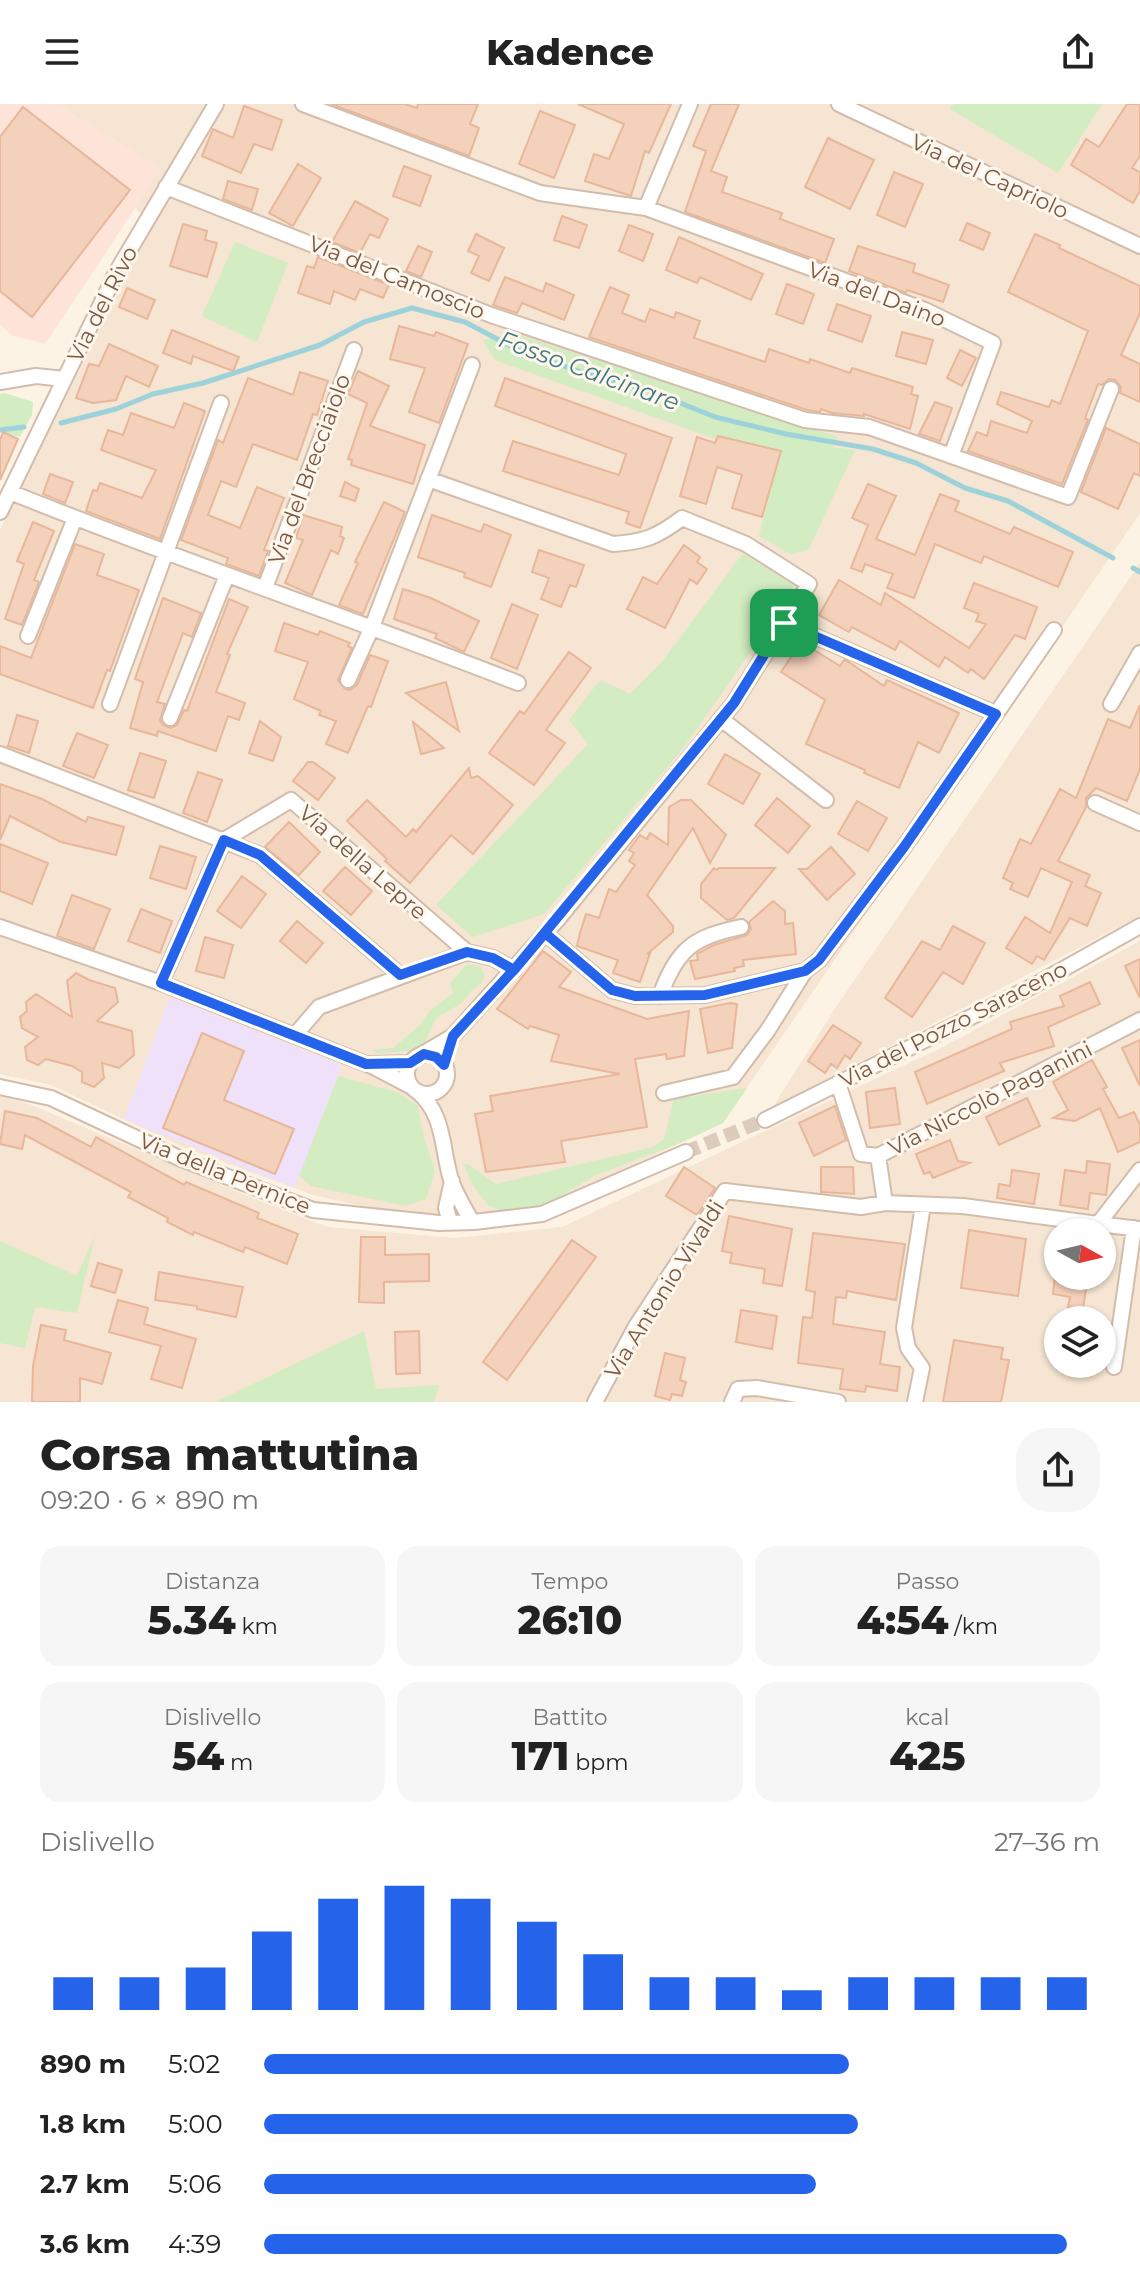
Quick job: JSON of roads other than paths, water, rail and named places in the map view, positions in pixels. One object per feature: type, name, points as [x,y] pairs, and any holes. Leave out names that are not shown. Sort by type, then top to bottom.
[{"type":"street","name":"Via del Rivo","points":[[0,512],[117,271],[216,104]]},
{"type":"street","name":"Via del Daino","points":[[303,104],[540,193],[646,208],[925,310],[993,343],[951,456]]},
{"type":"street","points":[[646,208],[690,104]]},
{"type":"street","name":"Via del Capriolo","points":[[840,104],[1140,246]]},
{"type":"street","name":"Via del Camoscio","points":[[166,187],[491,315],[805,420],[869,427],[1068,497],[1111,389]]},
{"type":"street","name":"Via del Brecciaiolo","points":[[265,588],[354,350]]},
{"type":"street","points":[[348,680],[372,627],[472,365]]},
{"type":"street","points":[[0,382],[36,376],[64,379]]},
{"type":"street","points":[[110,704],[221,403]]},
{"type":"street","points":[[428,479],[613,544],[636,543],[658,536],[682,518],[746,544],[809,584],[734,703],[559,918],[453,1036],[414,1059],[407,1075],[440,1121]]},
{"type":"street","name":"Via del Brecciaiolo","points":[[10,492],[518,683]]},
{"type":"street","points":[[28,636],[75,518]]},
{"type":"street","points":[[170,718],[227,575]]},
{"type":"street","points":[[784,623],[996,714]]},
{"type":"street","points":[[664,1093],[733,1077],[768,1030],[805,971],[819,960],[904,847],[1054,630]]},
{"type":"street","points":[[1111,704],[1140,653]]},
{"type":"street","points":[[721,719],[826,800]]},
{"type":"street","points":[[0,754],[260,855],[400,975]]},
{"type":"street","name":"Via della Lepre","points":[[224,840],[291,800],[467,952]]},
{"type":"street","points":[[1095,803],[1140,823]]},
{"type":"street","points":[[161,983],[224,840]]},
{"type":"street","name":"Via del Pozzo Saraceno","points":[[765,1120],[1033,986],[1140,926]]},
{"type":"street","points":[[0,927],[161,983],[295,1035],[366,1064],[415,1089],[434,1092],[442,1085]]},
{"type":"street","points":[[660,996],[670,969],[694,940],[741,927]]},
{"type":"street","points":[[545,933],[612,990],[635,996],[705,995],[805,971]]},
{"type":"street","points":[[295,1035],[319,1007],[467,952],[493,958],[514,970]]},
{"type":"street","name":"Via Niccolò Paganini","points":[[838,1083],[861,1154],[878,1156],[1140,1020]]},
{"type":"street","points":[[453,1036],[444,1065],[446,1076],[442,1085],[440,1121],[452,1181],[472,1222]]},
{"type":"street","points":[[366,1064],[436,1057],[444,1065]]},
{"type":"street","name":"Via della Pernice","points":[[0,1087],[51,1098],[179,1158],[313,1210],[450,1222],[542,1214],[686,1152]]},
{"type":"street","points":[[878,1156],[885,1203]]},
{"type":"street","points":[[1103,1218],[1140,1170]]},
{"type":"street","points":[[450,1222],[446,1208],[452,1181]]},
{"type":"street","name":"Via Antonio Vivaldi","points":[[595,1402],[636,1326],[725,1191],[861,1207],[885,1203],[963,1206],[1053,1218]]},
{"type":"street","points":[[915,1402],[922,1368],[908,1348],[904,1328],[923,1205]]},
{"type":"street","name":"Via Antonio Vivaldi","points":[[1116,1226],[1137,1229],[1116,1355]]},
{"type":"street","points":[[732,1402],[738,1389],[757,1388],[838,1402]]},
{"type":"waterway","name":"Fosso Calcinare","points":[[61,423],[116,409],[153,394],[203,383],[320,345],[364,322],[412,308],[465,322],[518,350],[581,372],[648,390],[715,417],[786,434],[873,449],[916,463],[965,488],[1008,501],[1113,558]]},
{"type":"waterway","name":"Fosso Calcinare","points":[[0,430],[24,427]]},
{"type":"waterway","name":"Fosso Calcinare","points":[[1133,568],[1140,572]]},
{"type":"tunnel","points":[[686,1152],[765,1120]]}]
